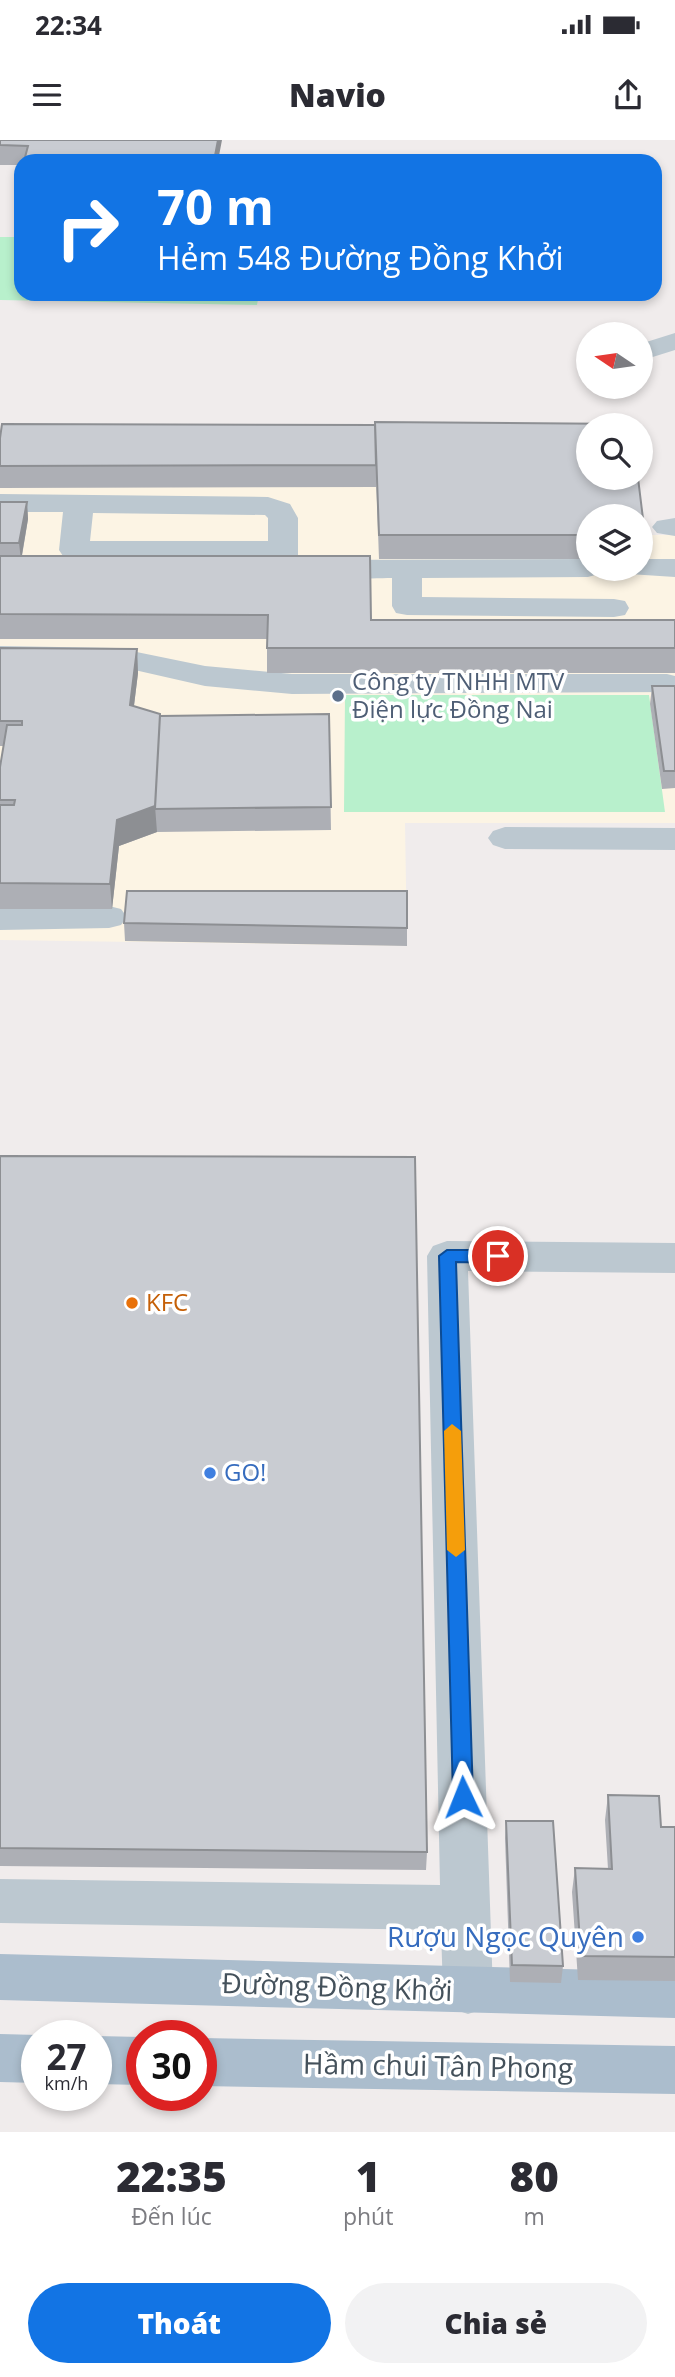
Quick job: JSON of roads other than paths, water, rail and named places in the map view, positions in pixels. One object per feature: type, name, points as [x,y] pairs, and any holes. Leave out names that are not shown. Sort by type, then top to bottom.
[{"type":"main road","name":"Đường Đồng Khởi","points":[[0,1978],[675,1995]]},
{"type":"main road","points":[[0,2058],[21,2059]]},
{"type":"main road","name":"Hầm chui Tân Phong","points":[[217,2062],[675,2070]]},
{"type":"street","points":[[653,349],[675,341]]},
{"type":"street","points":[[0,503],[268,506],[280,510],[284,518],[283,558],[292,564],[315,569],[576,568]]},
{"type":"street","points":[[79,503],[74,550],[282,550]]},
{"type":"street","points":[[653,568],[675,568]]},
{"type":"street","points":[[407,569],[407,606],[627,614],[614,581]]},
{"type":"street","points":[[0,655],[117,657],[205,676],[292,684],[667,684]]},
{"type":"street","points":[[505,838],[675,839]]},
{"type":"street","points":[[0,919],[109,917]]},
{"type":"street","points":[[468,1991],[466,1908],[444,1770],[447,1256],[675,1258]]},
{"type":"street","points":[[0,1901],[466,1908]]},
{"type":"place","name":"Công ty TNHH MTV Điện lực Đồng Nai","points":[[338,696]]},
{"type":"place","name":"KFC","points":[[132,1303]]},
{"type":"place","name":"GO!","points":[[210,1473]]},
{"type":"place","name":"Rượu Ngọc Quyên","points":[[638,1937]]}]
